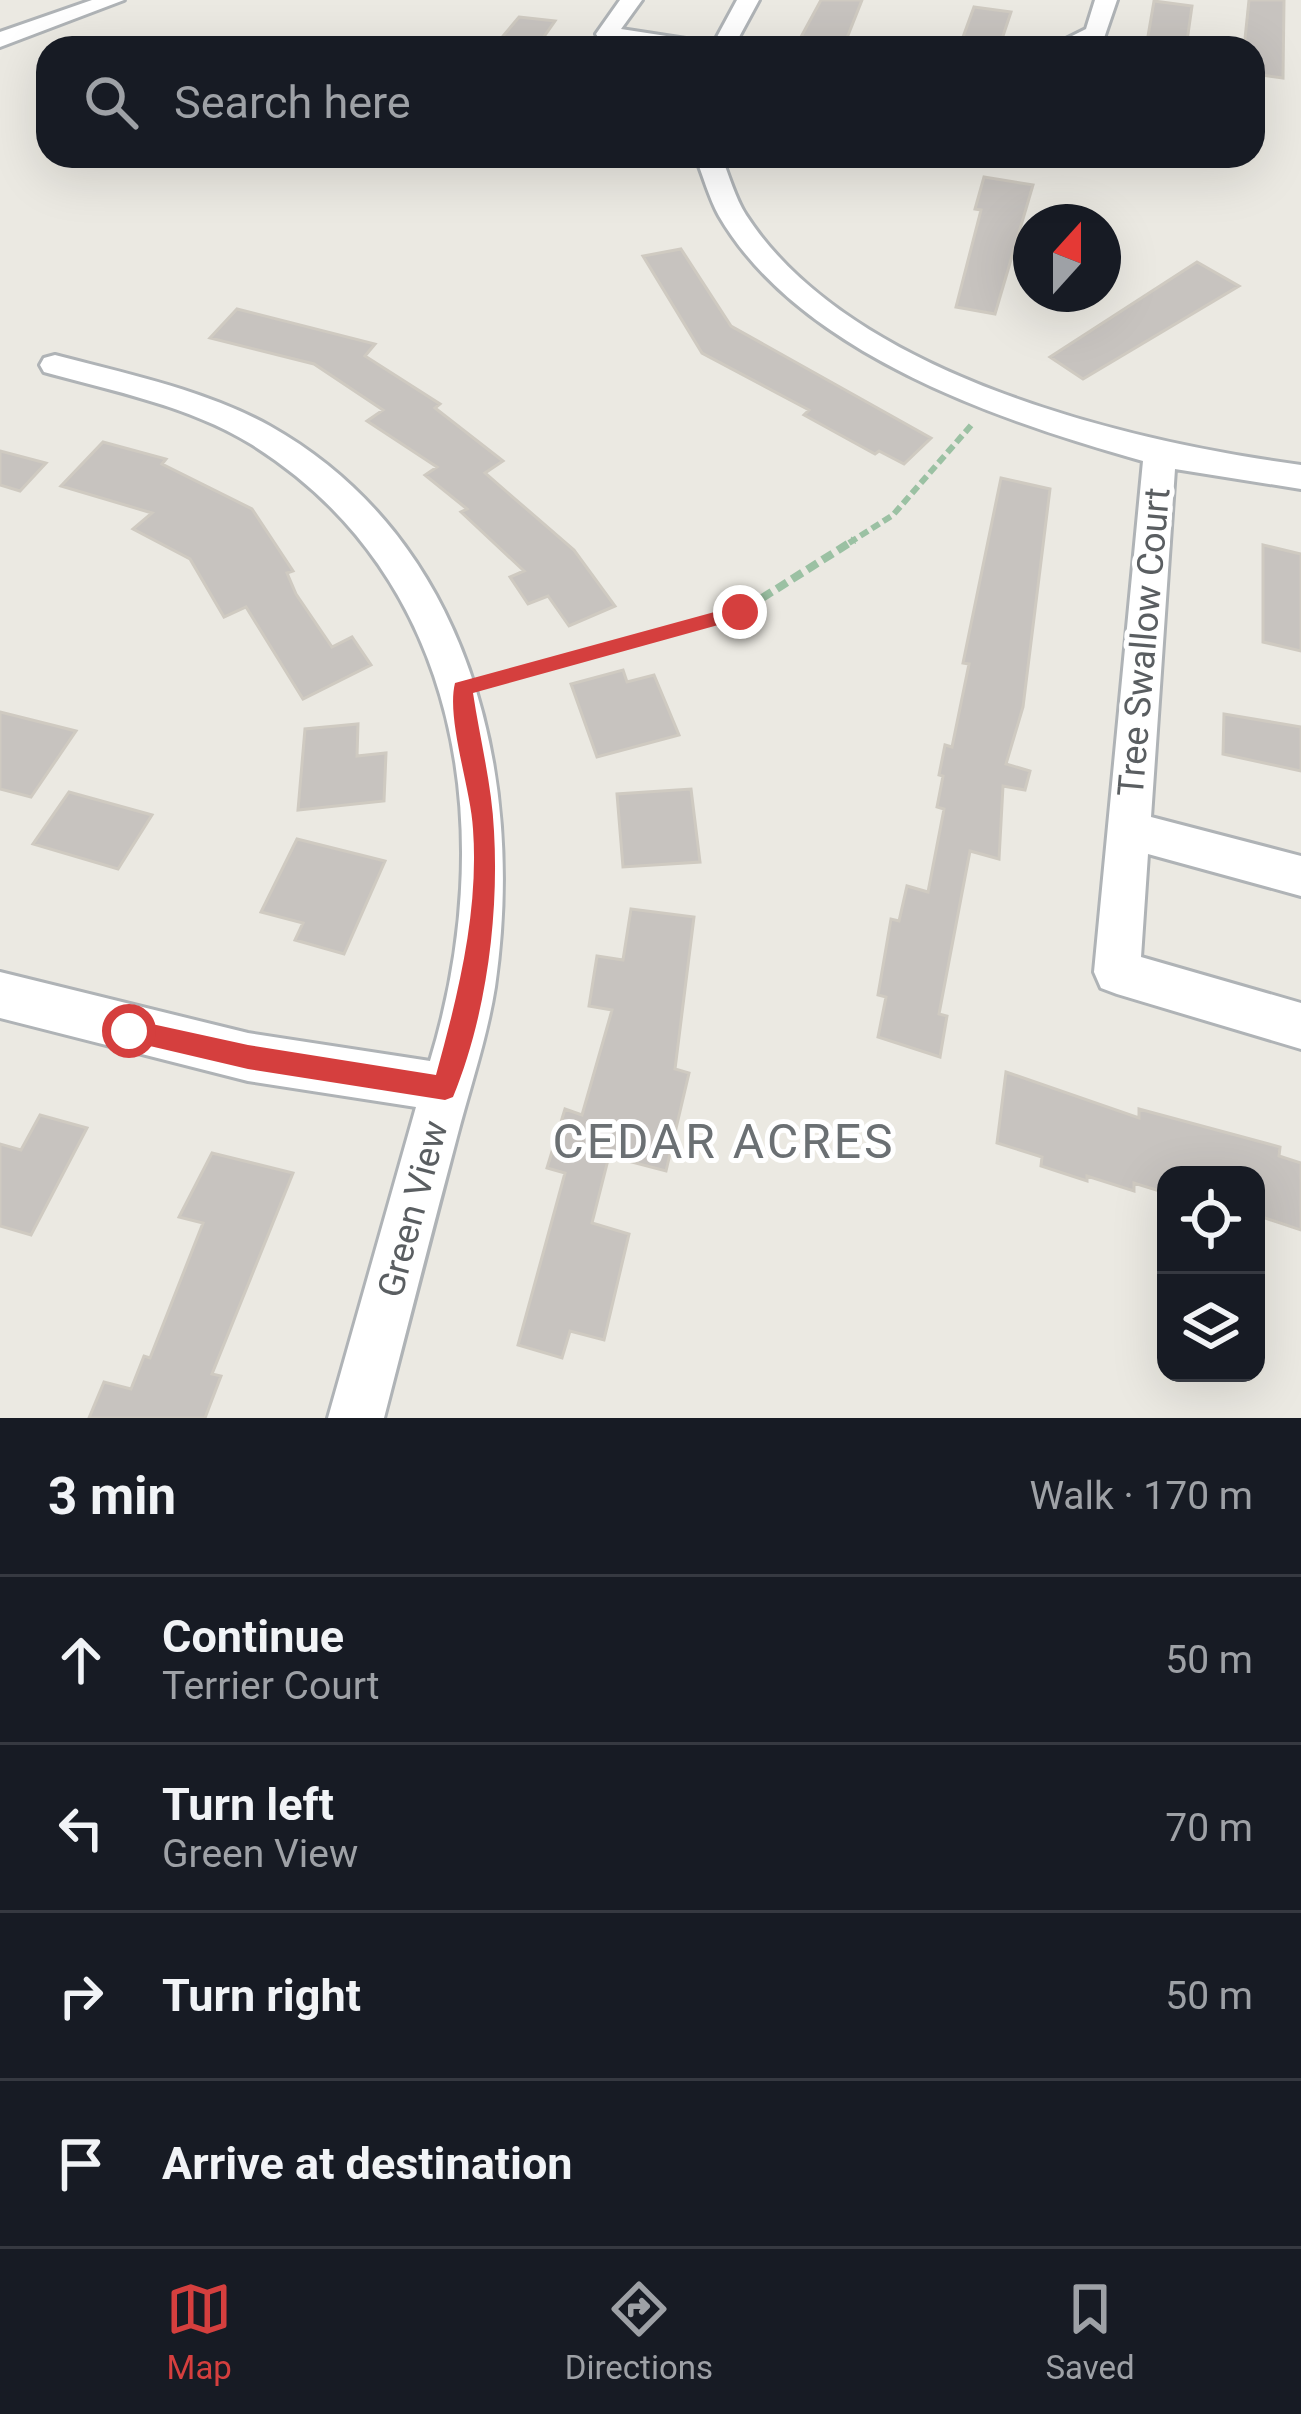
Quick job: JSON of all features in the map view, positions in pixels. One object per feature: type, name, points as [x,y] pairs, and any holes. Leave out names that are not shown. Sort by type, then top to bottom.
[{"type":"street","points":[[30,0],[60,20]]},
{"type":"street","points":[[0,40],[113,0]]},
{"type":"street","points":[[620,36],[607,34],[631,0]]},
{"type":"street","points":[[728,36],[748,0]]},
{"type":"street","points":[[1089,36],[1096,32],[1106,0]]},
{"type":"street","points":[[712,168],[748,236],[798,286],[870,338],[996,402],[1160,454],[1301,477]]},
{"type":"street","name":"Green View","points":[[55,365],[225,417],[306,464],[348,499],[416,582],[443,632],[462,688],[484,830],[482,904],[472,985],[356,1418]]},
{"type":"street","name":"Tree Swallow Court","points":[[1160,454],[1117,972],[1301,1025]]},
{"type":"street","name":"Tree Swallow Court","points":[[1129,830],[1301,876]]},
{"type":"street","points":[[0,995],[248,1057],[445,1088]]},
{"type":"path","points":[[462,688],[740,612],[893,515],[996,402]]},
{"type":"building","points":[[821,0],[862,0],[848,36],[802,36]]},
{"type":"building","points":[[1249,0],[1284,0],[1283,78],[1265,76],[1265,36],[1245,36]]},
{"type":"building","points":[[1154,1],[1192,6],[1188,36],[1148,36]]},
{"type":"building","points":[[974,7],[1011,12],[1003,36],[963,36]]},
{"type":"building","points":[[519,17],[555,21],[544,36],[503,36]]},
{"type":"building","points":[[984,177],[1033,185],[1027,204],[1013,204],[1013,253],[995,314],[956,307],[981,210],[975,209]]},
{"type":"building","points":[[681,249],[731,326],[931,438],[904,464],[879,451],[875,454],[804,415],[809,410],[702,353],[643,256]]},
{"type":"building","points":[[1197,262],[1239,286],[1083,379],[1050,357]]},
{"type":"building","points":[[237,309],[375,344],[365,356],[440,404],[435,408],[503,461],[485,473],[574,550],[615,606],[569,626],[548,596],[528,604],[510,577],[524,571],[461,512],[467,509],[425,475],[437,467],[367,421],[383,410],[314,364],[210,338]]},
{"type":"building","points":[[103,442],[166,459],[162,464],[252,509],[293,571],[287,573],[296,594],[332,647],[352,637],[371,665],[303,699],[246,607],[224,617],[190,559],[133,529],[152,513],[61,486]]},
{"type":"building","points":[[0,451],[46,463],[20,491],[0,485]]},
{"type":"building","points":[[1001,478],[1050,489],[1023,707],[1006,764],[1030,771],[1025,790],[1003,786],[999,859],[970,851],[939,1014],[947,1016],[940,1057],[878,1037],[886,997],[878,995],[891,919],[899,921],[907,886],[928,892],[944,809],[937,807],[943,776],[939,775],[945,745],[952,747],[969,664],[963,663]]},
{"type":"building","points":[[1263,545],[1301,554],[1301,651],[1263,642]]},
{"type":"building","points":[[623,670],[627,682],[654,675],[679,735],[597,757],[571,684]]},
{"type":"building","points":[[0,712],[76,731],[31,797],[0,789]]},
{"type":"building","points":[[1224,714],[1301,727],[1301,771],[1223,754]]},
{"type":"building","points":[[358,724],[357,756],[386,753],[384,801],[298,810],[305,729]]},
{"type":"building","points":[[691,789],[700,862],[623,867],[617,794]]},
{"type":"building","points":[[69,792],[152,815],[118,869],[33,844]]},
{"type":"building","points":[[297,839],[385,861],[344,954],[295,940],[303,923],[261,912]]},
{"type":"building","points":[[631,909],[694,917],[675,1069],[689,1073],[666,1171],[609,1156],[592,1223],[629,1234],[604,1340],[570,1331],[562,1358],[518,1345],[565,1173],[547,1168],[565,1109],[582,1115],[612,1010],[589,1006],[597,956],[623,960]]},
{"type":"building","points":[[1006,1072],[1139,1118],[1139,1109],[1280,1147],[1279,1156],[1301,1163],[1301,1230],[1265,1218],[1265,1166],[1157,1166],[1157,1190],[1134,1183],[1134,1191],[1041,1166],[1042,1157],[997,1143]]},
{"type":"building","points":[[40,1115],[87,1128],[31,1235],[0,1226],[0,1144],[21,1150]]},
{"type":"building","points":[[212,1153],[293,1173],[212,1374],[221,1376],[205,1418],[89,1418],[104,1382],[131,1389],[144,1356],[150,1358],[203,1223],[179,1217]]},
{"type":"district","name":"CEDAR ACRES","points":[[724,1141]]},
{"type":"route","points":[[129,1031],[248,1057],[445,1088],[472,985],[482,904],[484,830],[476,754],[462,688],[740,612]]}]
